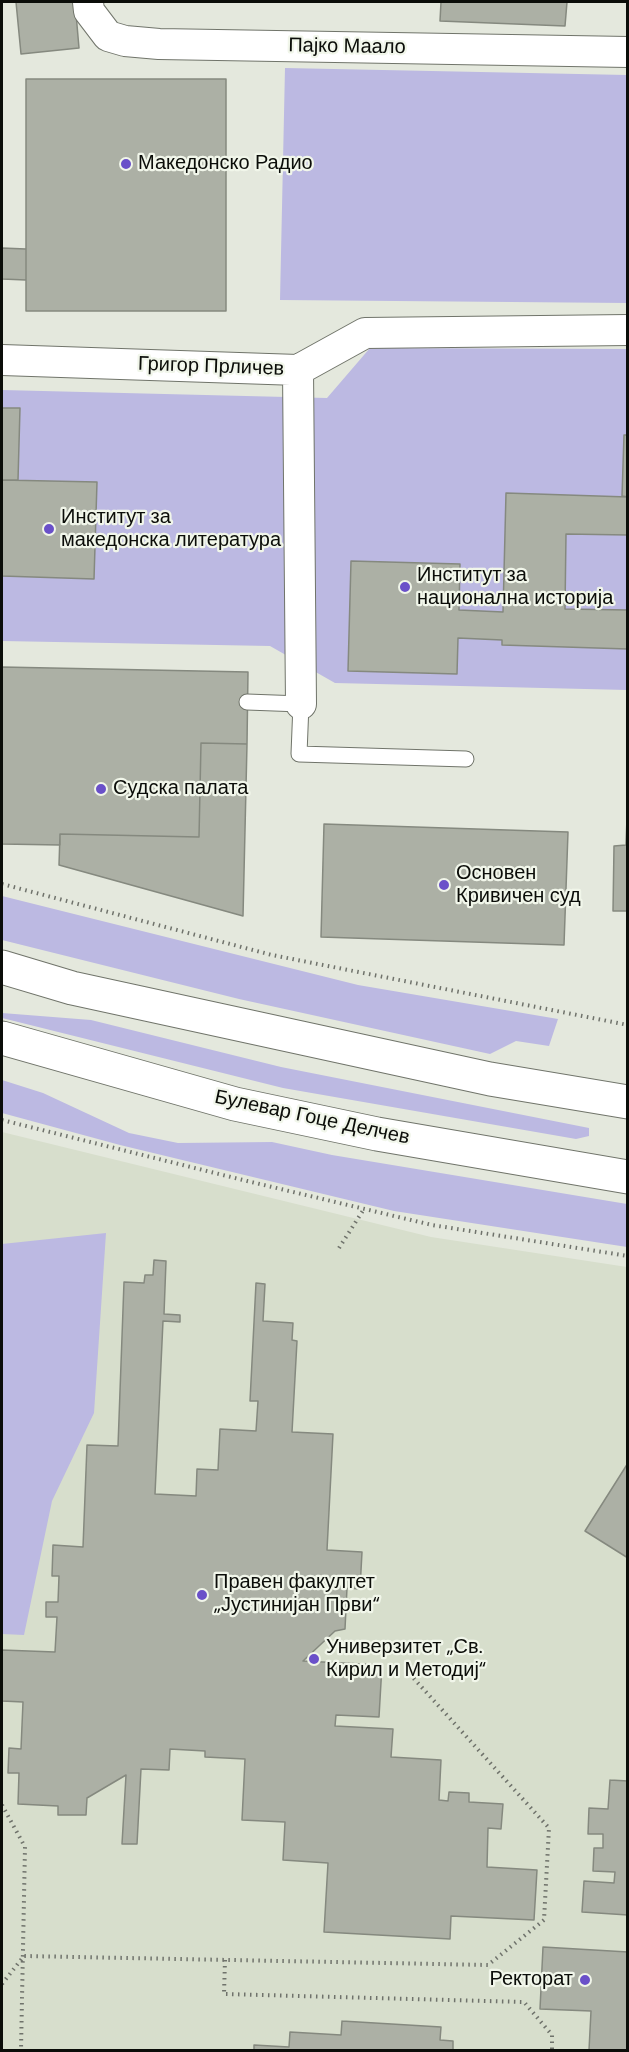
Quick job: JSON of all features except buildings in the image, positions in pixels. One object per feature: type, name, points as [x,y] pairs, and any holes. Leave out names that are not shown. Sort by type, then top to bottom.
[{"type":"street","name":"Пајко Маало","points":[[88,2],[89,11],[108,36],[125,41],[159,44],[627,52]]},
{"type":"street","name":"Григор Прличев","points":[[2,360],[298,370],[365,333],[627,330]]},
{"type":"street","points":[[298,370],[301,704]]},
{"type":"street","points":[[2,967],[72,988],[490,1079],[627,1102]]},
{"type":"street","name":"Булевар Гоце Делчев","points":[[2,1038],[235,1104],[378,1134],[627,1177]]},
{"type":"lane","points":[[247,702],[301,704],[299,754],[466,759]]},
{"type":"path","points":[[2,884],[272,955],[627,1025]]},
{"type":"path","points":[[2,1120],[432,1225],[627,1256]]},
{"type":"path","points":[[339,1248],[364,1209]]},
{"type":"path","points":[[24,1956],[488,1965],[544,1920],[549,1828],[406,1671]]},
{"type":"path","points":[[2,1805],[25,1847],[21,2050]]},
{"type":"path","points":[[2,1984],[24,1956]]},
{"type":"path","points":[[225,1960],[224,1994],[524,2002],[552,2035],[552,2050]]},
{"type":"shaded area","points":[[285,68],[627,75],[627,303],[280,300]]},
{"type":"shaded area","points":[[370,348],[627,349],[627,690],[335,683],[270,646],[2,641],[2,390],[327,398]]},
{"type":"shaded area","points":[[2,896],[358,985],[558,1019],[549,1046],[516,1041],[490,1054],[239,999],[2,940]]},
{"type":"shaded area","points":[[2,1013],[91,1020],[281,1067],[589,1128],[589,1136],[576,1139],[283,1088],[2,1018]]},
{"type":"shaded area","points":[[2,1080],[43,1093],[129,1133],[178,1143],[272,1142],[332,1155],[627,1204],[627,1247],[394,1211],[120,1145],[2,1113]]},
{"type":"shaded area","name":"Универзитет „Св. Кирил и Методиј“","points":[[2,1132],[431,1237],[627,1267],[627,2050],[2,2050]]},
{"type":"shaded area","points":[[106,1233],[94,1413],[52,1501],[24,1635],[2,1634],[2,1244]]},
{"type":"place","name":"Македонско Радио","points":[[126,164]]},
{"type":"place","name":"Институт за македонска литература","points":[[49,529]]},
{"type":"place","name":"Институт за национална историја","points":[[405,587]]},
{"type":"place","name":"Судска палата","points":[[101,789]]},
{"type":"place","name":"Основен Кривичен суд","points":[[444,885]]},
{"type":"place","name":"Правен факултет „Јустинијан Први“","points":[[202,1595]]},
{"type":"place","name":"Универзитет „Св. Кирил и Методиј“","points":[[314,1659]]},
{"type":"place","name":"Ректорат","points":[[585,1980]]}]
